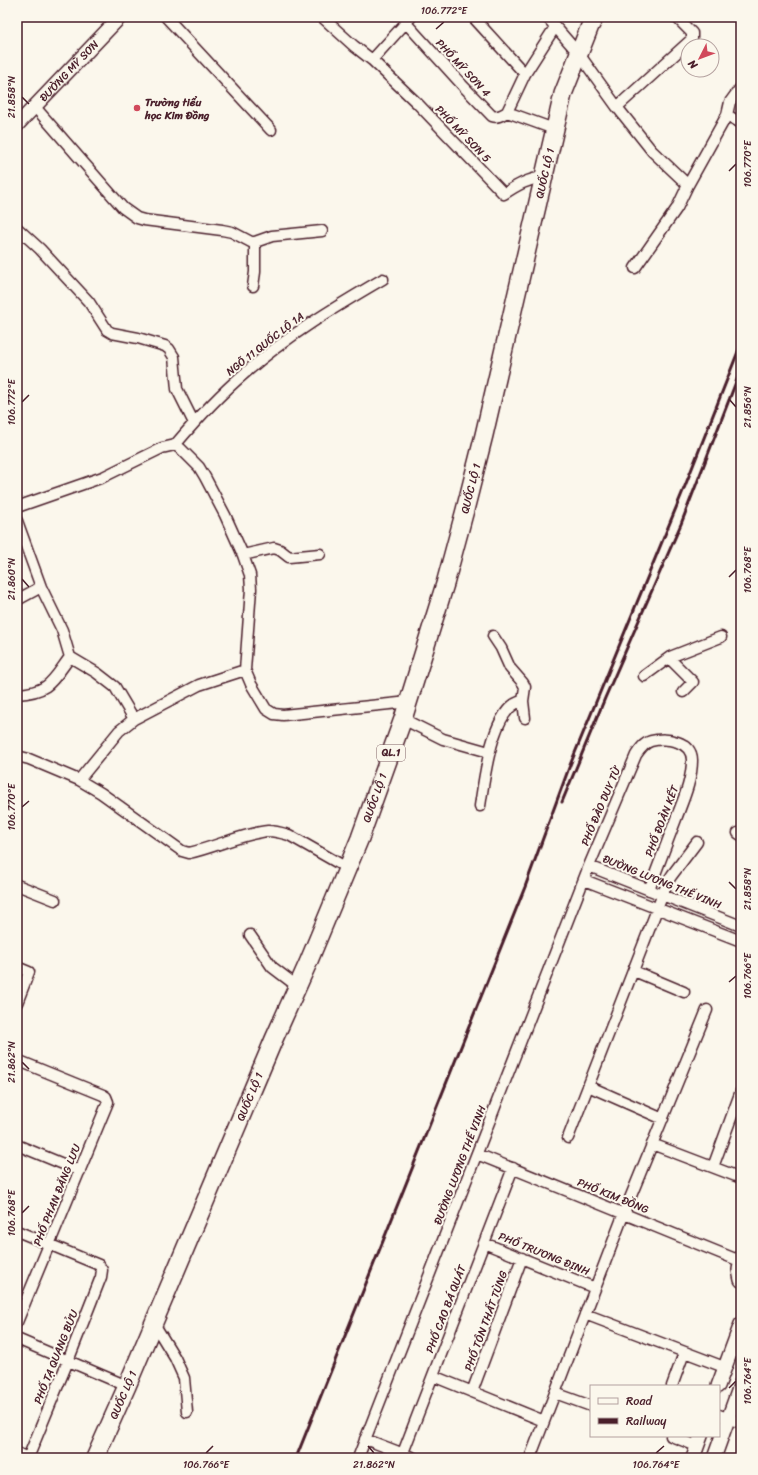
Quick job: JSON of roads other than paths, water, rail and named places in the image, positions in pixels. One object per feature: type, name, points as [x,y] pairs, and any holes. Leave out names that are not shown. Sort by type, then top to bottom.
[{"type":"highway","name":"QUỐC LỘ 1","points":[[95,1458],[347,868],[409,702],[465,510],[489,413],[554,130],[564,94],[590,26],[595,17]]},
{"type":"street","name":"ĐƯỜNG MỸ SƠN","points":[[17,124],[120,17]]},
{"type":"street","points":[[166,17],[271,130]]},
{"type":"street","points":[[322,17],[349,42],[372,60],[409,20]]},
{"type":"street","points":[[473,17],[525,74]]},
{"type":"street","points":[[547,17],[579,54],[617,107],[652,151],[688,185]]},
{"type":"street","points":[[617,107],[692,39],[692,33],[676,17]]},
{"type":"street","name":"PHỐ MỸ SƠN 4","points":[[409,20],[464,87],[492,116],[496,117],[507,112]]},
{"type":"street","points":[[554,130],[507,112],[525,74],[555,27]]},
{"type":"street","name":"PHỐ MỸ SƠN 5","points":[[372,60],[418,104],[504,194],[520,183],[531,179],[544,177]]},
{"type":"street","points":[[634,268],[677,208],[688,185],[727,115],[730,102],[741,87]]},
{"type":"street","points":[[35,107],[123,208],[137,218],[232,232],[251,242],[272,236],[322,231]]},
{"type":"street","points":[[727,115],[741,123]]},
{"type":"street","points":[[17,228],[45,255],[89,302],[107,330],[112,333],[138,338],[165,346],[173,353],[177,389],[194,423]]},
{"type":"street","points":[[253,286],[255,272],[255,242]]},
{"type":"street","name":"NGÕ 11 QUỐC LỘ 1A","points":[[175,445],[206,409],[245,372],[296,333],[340,304],[383,279]]},
{"type":"street","points":[[17,507],[103,477],[162,448],[175,445],[199,467],[205,477],[225,515],[250,574],[251,610],[245,653],[245,670],[266,709],[274,714],[290,715],[409,702]]},
{"type":"street","points":[[17,521],[41,587],[62,630],[70,657],[97,673],[115,688],[134,719]]},
{"type":"street","points":[[243,555],[274,548],[280,550],[289,557],[320,554]]},
{"type":"street","points":[[17,600],[41,587]]},
{"type":"street","points":[[493,636],[501,648],[510,668],[524,683],[525,687],[523,701],[525,718]]},
{"type":"street","points":[[644,676],[670,657],[721,637]]},
{"type":"street","points":[[17,694],[38,691],[44,688],[51,682],[70,657]]},
{"type":"street","points":[[670,657],[694,682],[683,692]]},
{"type":"street","points":[[79,780],[119,731],[134,719],[199,685],[245,670]]},
{"type":"street","points":[[480,806],[488,752],[502,720],[515,703],[523,701]]},
{"type":"street","points":[[403,719],[443,739],[488,752]]},
{"type":"street","name":"PHỐ ĐOÀN KẾT","points":[[636,755],[644,744],[651,741],[674,741],[687,747],[692,758],[690,780],[649,890]]},
{"type":"street","name":"PHỐ ĐÀO DUY TỪ","points":[[589,866],[636,755]]},
{"type":"street","points":[[17,756],[29,759],[79,780],[101,793],[182,851],[190,854],[269,831],[289,835],[347,868]]},
{"type":"street","points":[[568,1138],[672,875],[697,842]]},
{"type":"street","name":"ĐƯỜNG LƯƠNG THẾ VINH","points":[[358,1458],[589,866],[741,926]]},
{"type":"street","points":[[584,880],[741,942]]},
{"type":"street","points":[[17,885],[55,900]]},
{"type":"street","points":[[250,935],[272,967],[297,986]]},
{"type":"street","points":[[17,967],[29,972],[17,1003]]},
{"type":"street","points":[[634,970],[684,992]]},
{"type":"street","points":[[530,1458],[594,1288],[707,1010]]},
{"type":"street","name":"PHỐ PHAN ĐĂNG LƯU","points":[[17,1060],[103,1095],[108,1100],[108,1105],[17,1322]]},
{"type":"street","points":[[588,1086],[663,1119]]},
{"type":"street","points":[[713,1167],[740,1098]]},
{"type":"street","points":[[652,1144],[741,1178]]},
{"type":"street","points":[[17,1145],[80,1171]]},
{"type":"street","name":"PHỐ KIM ĐỒNG","points":[[477,1154],[740,1259]]},
{"type":"street","name":"PHỐ CAO BÁ QUÁT","points":[[402,1456],[513,1168]]},
{"type":"street","points":[[17,1231],[50,1244]]},
{"type":"street","name":"PHỐ TRƯƠNG ĐỊNH","points":[[484,1243],[594,1288]]},
{"type":"street","name":"PHỐ TẠ QUANG BỬU","points":[[28,1458],[68,1361],[101,1277],[102,1270],[99,1265],[50,1244]]},
{"type":"street","name":"PHỐ TÔN THẤT TÙNG","points":[[472,1392],[522,1258]]},
{"type":"street","points":[[740,1259],[739,1270],[741,1280]]},
{"type":"street","points":[[585,1314],[724,1367]]},
{"type":"street","points":[[153,1322],[175,1358],[184,1378],[187,1412]]},
{"type":"street","points":[[718,1385],[741,1324]]},
{"type":"street","points":[[17,1339],[127,1386]]},
{"type":"street","points":[[672,1385],[684,1353]]},
{"type":"street","points":[[433,1376],[544,1421]]},
{"type":"street","points":[[720,1431],[723,1417],[741,1383]]},
{"type":"street","points":[[555,1393],[590,1406]]},
{"type":"street","points":[[723,1417],[741,1423]]},
{"type":"street","points":[[673,1437],[697,1447]]},
{"type":"street","points":[[714,1458],[719,1437]]},
{"type":"street","points":[[365,1439],[402,1456],[414,1458]]},
{"type":"street","points":[[17,1453],[28,1458]]},
{"type":"railway","points":[[296,1458],[525,887],[570,765],[685,486],[741,344]]},
{"type":"railway","points":[[562,802],[605,698],[681,524],[741,369]]},
{"type":"place","name":"Trường tiểu học Kim Đồng","points":[[137,108]]}]
